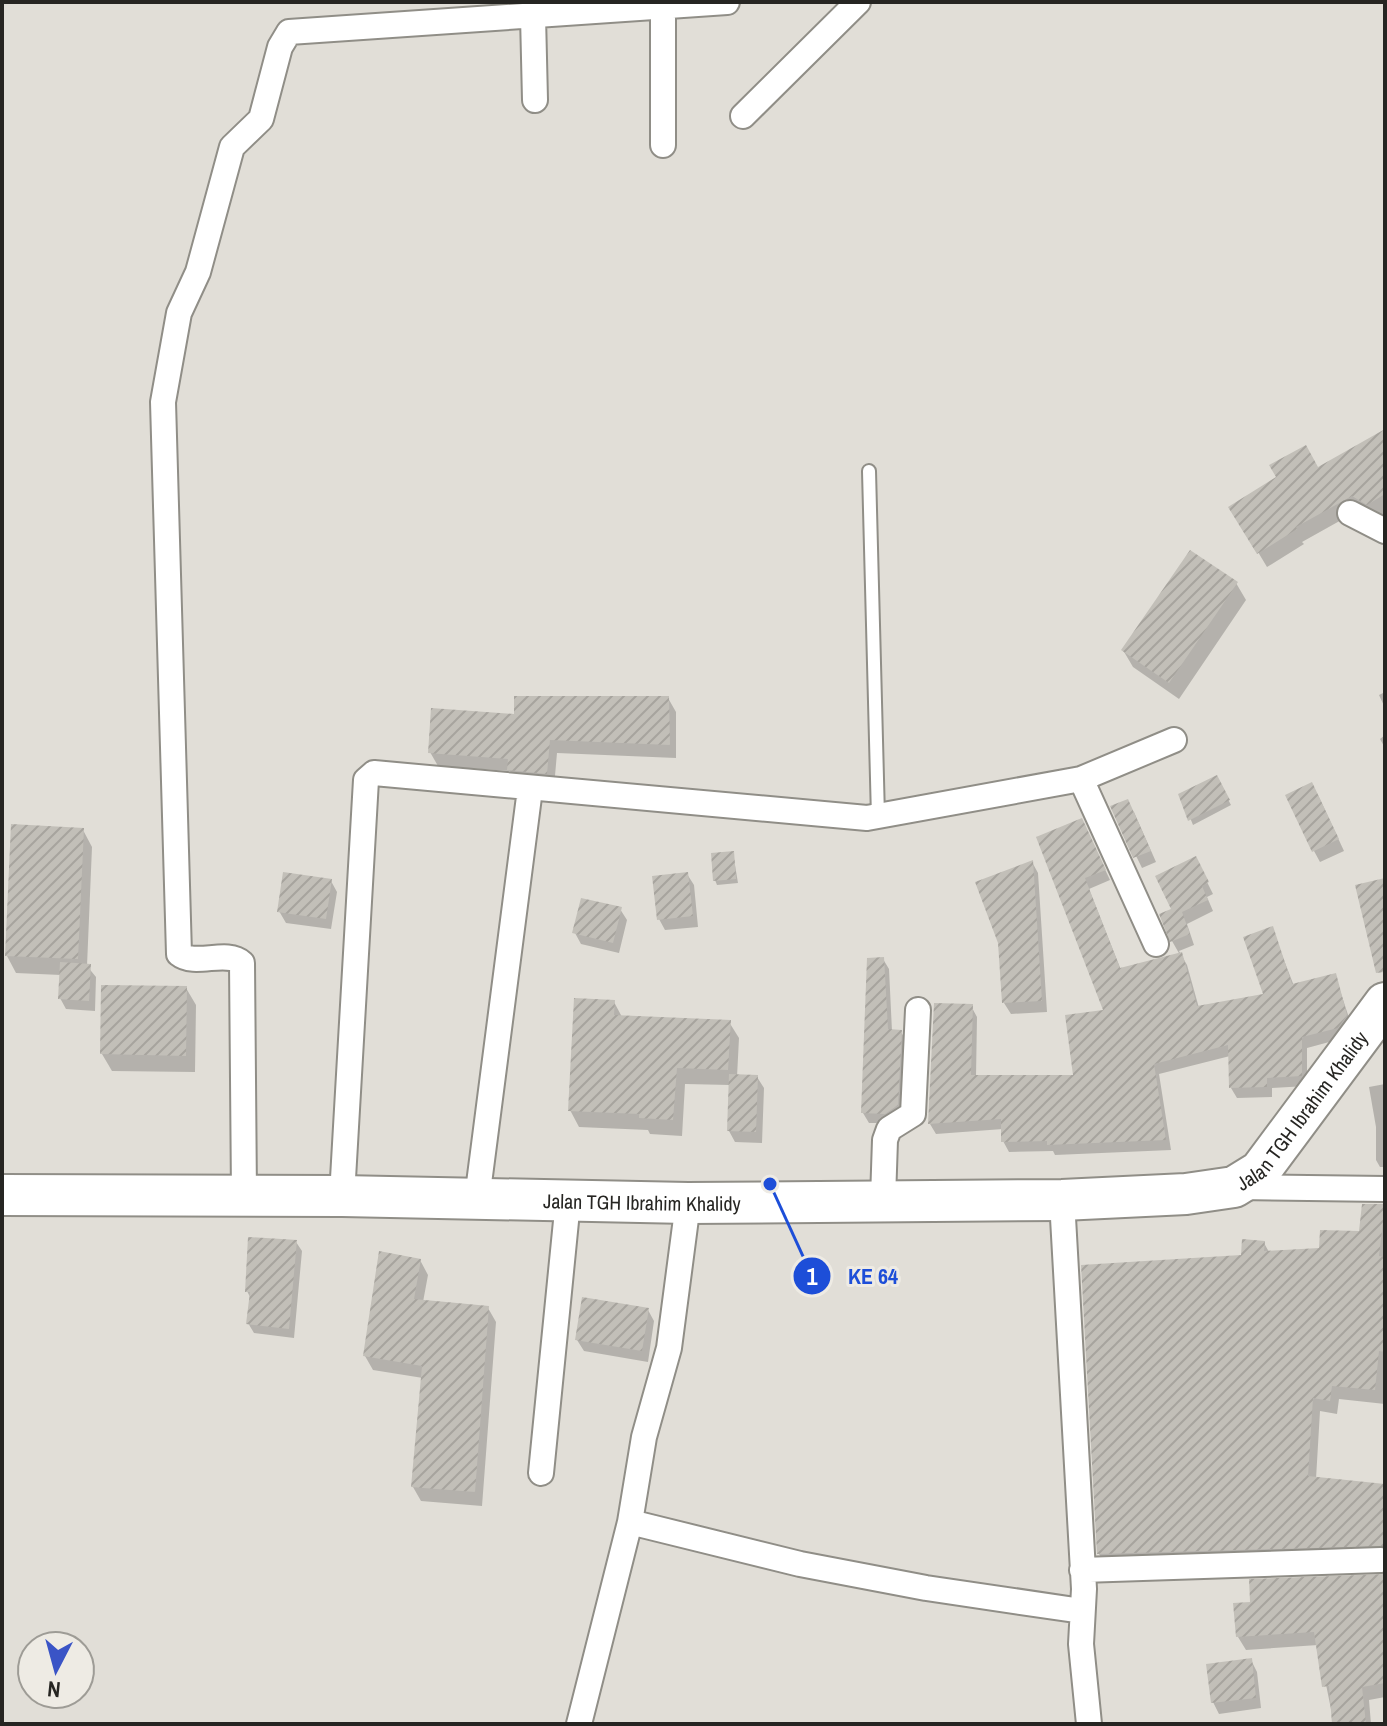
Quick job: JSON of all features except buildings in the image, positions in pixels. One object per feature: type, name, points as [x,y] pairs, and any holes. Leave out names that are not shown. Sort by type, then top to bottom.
[{"type":"main road","name":"Jalan TGH Ibrahim Khalidy","points":[[2,1195],[342,1196],[688,1203],[883,1199],[1062,1200],[1186,1194],[1234,1187],[1260,1171],[1385,1003]]},
{"type":"street","points":[[244,1195],[242,963],[235,959],[186,959],[179,954],[163,402],[179,313],[198,272],[232,147],[261,119],[287,33],[727,2]]},
{"type":"street","points":[[743,116],[858,2]]},
{"type":"street","points":[[663,6],[663,145]]},
{"type":"street","points":[[533,16],[535,100]]},
{"type":"street","points":[[1350,513],[1385,531]]},
{"type":"street","points":[[342,1196],[366,780],[374,773],[878,817],[1081,779],[1174,740]]},
{"type":"street","points":[[1081,779],[1156,944]]},
{"type":"street","points":[[477,1199],[530,789]]},
{"type":"street","points":[[883,1199],[885,1140],[889,1129],[913,1114],[918,1010]]},
{"type":"street","points":[[1234,1187],[1385,1189]]},
{"type":"street","points":[[1062,1200],[1082,1570],[1081,1644],[1089,1724]]},
{"type":"street","points":[[541,1473],[568,1201]]},
{"type":"street","points":[[579,1724],[630,1522],[644,1437],[669,1348],[688,1203]]},
{"type":"street","points":[[630,1522],[800,1564],[926,1588],[1082,1611]]},
{"type":"street","points":[[1082,1570],[1381,1560]]},
{"type":"lane","points":[[869,471],[878,817]]},
{"type":"place","name":"KE 64","points":[[770,1184]]}]
